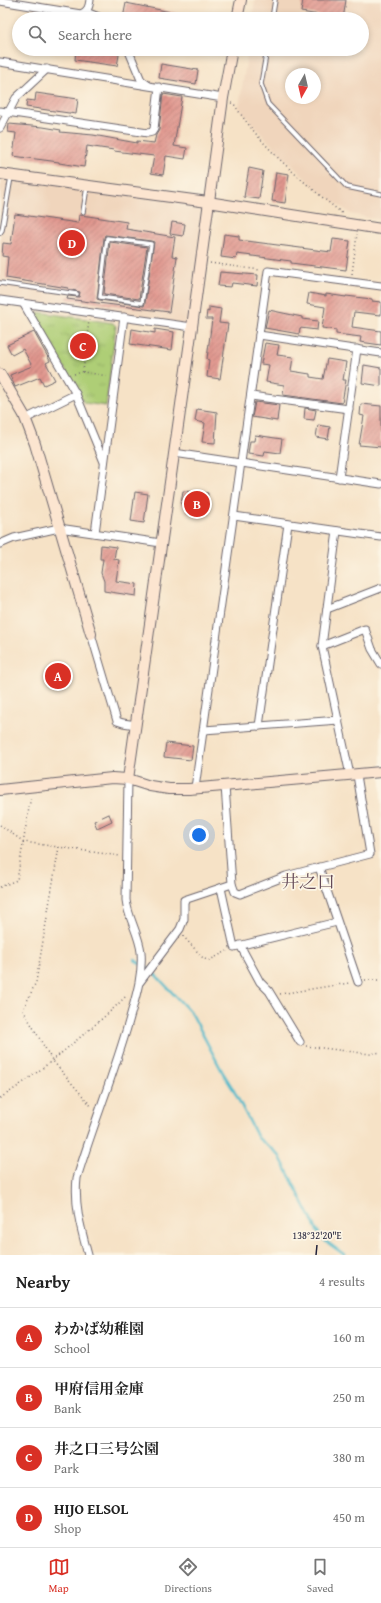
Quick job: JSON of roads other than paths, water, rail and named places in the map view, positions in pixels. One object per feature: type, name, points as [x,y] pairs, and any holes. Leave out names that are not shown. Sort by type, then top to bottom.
[{"type":"street","points":[[86,12],[90,0]]},
{"type":"street","points":[[238,12],[241,0]]},
{"type":"street","points":[[0,1],[69,12]]},
{"type":"street","points":[[131,56],[141,80],[148,85]]},
{"type":"street","points":[[88,1255],[78,1217],[76,1190],[77,1178],[124,1039],[138,988],[141,968],[140,951],[127,912],[126,900],[128,779],[192,327],[208,202],[231,56]]},
{"type":"street","points":[[0,62],[223,98]]},
{"type":"street","points":[[0,128],[4,112],[16,98],[47,69]]},
{"type":"street","points":[[4,112],[148,133],[152,132],[154,129],[159,87]]},
{"type":"street","points":[[0,174],[208,202],[381,229]]},
{"type":"street","points":[[195,788],[268,271],[381,286]]},
{"type":"street","points":[[0,300],[192,327]]},
{"type":"street","points":[[22,303],[76,394],[104,462]]},
{"type":"street","points":[[95,533],[124,317]]},
{"type":"street","points":[[259,335],[381,353]]},
{"type":"street","points":[[339,478],[358,349]]},
{"type":"street","points":[[0,374],[25,419],[35,444],[117,721],[136,725]]},
{"type":"street","points":[[25,419],[76,394]]},
{"type":"street","points":[[251,396],[349,409]]},
{"type":"street","points":[[174,453],[381,484]]},
{"type":"street","points":[[234,516],[381,537]]},
{"type":"street","points":[[259,726],[288,524]]},
{"type":"street","points":[[0,544],[14,538],[59,528],[161,543]]},
{"type":"street","points":[[226,786],[232,884],[235,892],[240,894],[286,876],[370,854],[354,775],[339,720],[322,646],[337,531]]},
{"type":"street","points":[[327,609],[381,588]]},
{"type":"street","points":[[322,646],[365,630],[372,649],[381,664]]},
{"type":"street","points":[[204,730],[339,720]]},
{"type":"street","points":[[0,790],[112,778],[128,779],[150,786],[169,789],[195,788],[381,772]]},
{"type":"street","points":[[319,867],[358,982]]},
{"type":"street","points":[[138,988],[184,920],[184,900],[232,884]]},
{"type":"street","points":[[221,888],[237,946],[260,982],[272,995],[300,1042]]},
{"type":"street","points":[[237,946],[337,922]]},
{"type":"lane","points":[[273,12],[275,0]]},
{"type":"lane","points":[[266,56],[261,84],[268,104],[347,187],[381,194]]},
{"type":"lane","points":[[0,232],[2,230],[11,176]]},
{"type":"lane","points":[[83,212],[87,186]]},
{"type":"lane","points":[[107,238],[151,244],[142,303],[100,297],[107,238]]},
{"type":"lane","points":[[0,282],[77,294]]},
{"type":"waterway","points":[[135,960],[153,972],[192,1014],[258,1138],[279,1155],[321,1238],[345,1255]]},
{"type":"place","name":"HIJO ELSOL","points":[[72,243]]},
{"type":"place","name":"井之口三号公園","points":[[83,346]]},
{"type":"place","name":"甲府信用金庫","points":[[197,504]]},
{"type":"place","name":"わかば幼稚園","points":[[58,676]]},
{"type":"district","name":"井之口","points":[[308,882]]}]
